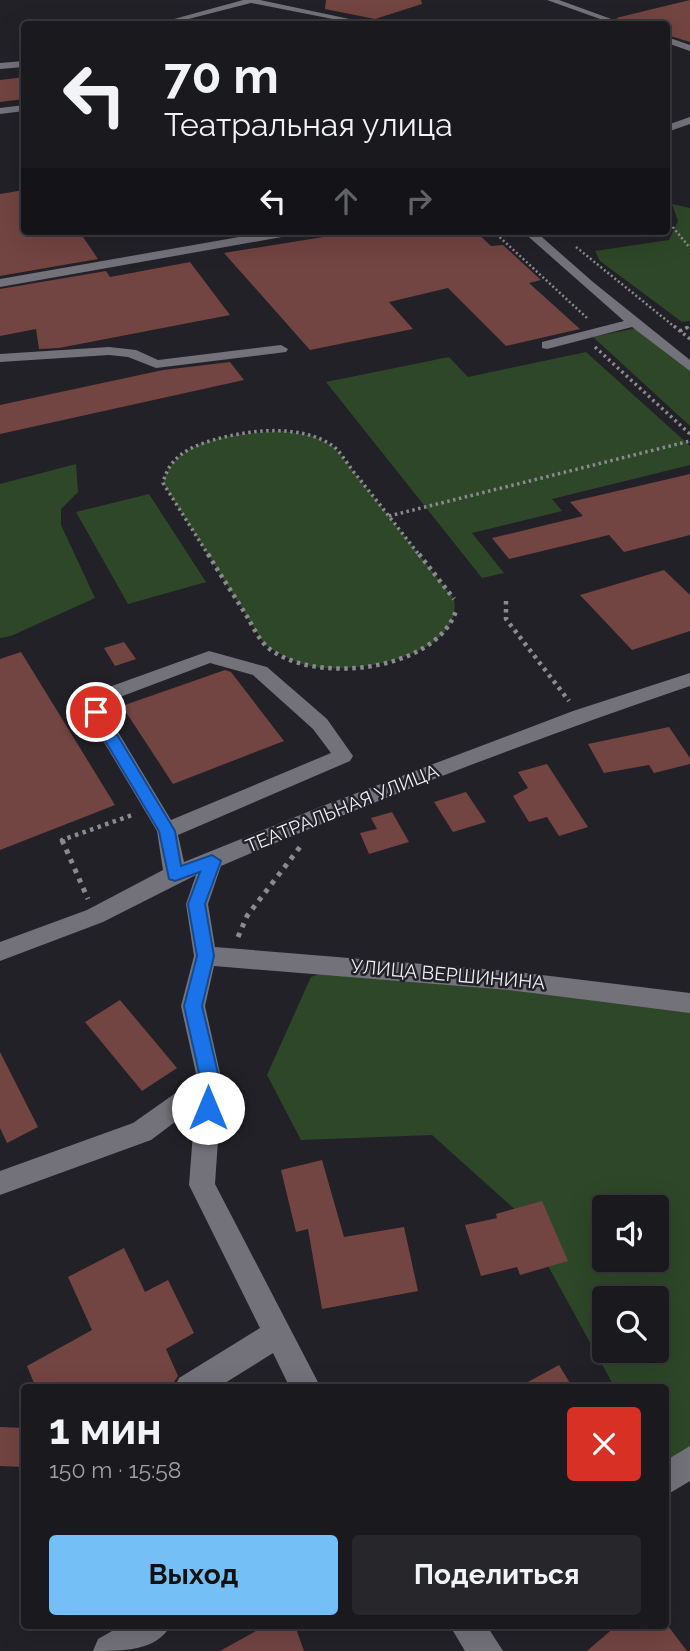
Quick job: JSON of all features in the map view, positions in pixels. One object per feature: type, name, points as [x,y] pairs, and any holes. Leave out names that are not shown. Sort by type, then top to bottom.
[{"type":"street","points":[[551,0],[612,21]]},
{"type":"street","points":[[171,21],[248,1],[353,21]]},
{"type":"street","points":[[670,41],[690,48]]},
{"type":"street","points":[[0,66],[21,64]]},
{"type":"street","points":[[0,111],[21,108]]},
{"type":"street","points":[[671,127],[690,120]]},
{"type":"street","points":[[671,127],[690,129]]},
{"type":"street","points":[[671,127],[690,135]]},
{"type":"street","points":[[0,283],[270,235]]},
{"type":"street","points":[[532,235],[588,285],[690,367]]},
{"type":"street","points":[[547,345],[636,322]]},
{"type":"street","points":[[0,358],[109,351],[131,353],[156,364],[281,349]]},
{"type":"street","points":[[167,831],[343,756],[320,724],[260,670],[209,657],[105,696],[96,712],[167,831],[175,874]]},
{"type":"street","name":"ТЕАТРАЛЬНАЯ УЛИЦА","points":[[0,952],[95,916],[175,874],[212,861],[327,811],[580,716],[690,679]]},
{"type":"street","points":[[212,861],[197,904],[217,957],[193,1006],[210,1082],[202,1185],[304,1384]]},
{"type":"street","name":"УЛИЦА ВЕРШИНИНА","points":[[217,957],[433,972],[592,987],[690,1003]]},
{"type":"street","points":[[0,1183],[142,1132],[210,1082]]},
{"type":"street","points":[[196,1384],[278,1334]]},
{"type":"street","points":[[669,1478],[690,1461]]},
{"type":"street","points":[[110,1651],[148,1629]]},
{"type":"path","points":[[670,224],[690,248]]},
{"type":"path","points":[[497,235],[600,331]]},
{"type":"path","points":[[573,245],[690,339]]},
{"type":"path","points":[[680,331],[690,326]]},
{"type":"path","points":[[583,335],[690,434]]},
{"type":"path","points":[[454,599],[334,447],[313,436],[283,431],[246,434],[196,446],[178,456],[167,468],[163,484],[265,645],[292,661],[317,667],[356,668],[418,652],[440,638],[452,623],[456,611]]},
{"type":"path","points":[[388,516],[690,441]]},
{"type":"path","points":[[506,601],[506,619],[580,716]]},
{"type":"path","points":[[95,916],[62,840],[153,807]]},
{"type":"path","points":[[217,957],[327,811]]},
{"type":"green space","points":[[672,204],[690,208],[690,321],[682,322],[600,261],[595,251],[669,240],[678,221]]},
{"type":"green space","points":[[642,327],[690,366],[690,426],[593,337]]},
{"type":"green space","points":[[586,352],[690,446],[690,465],[552,499],[562,511],[472,533],[504,573],[482,578],[326,382],[449,357],[468,377]]},
{"type":"green space","points":[[283,431],[313,436],[334,447],[454,599],[453,619],[442,635],[403,657],[355,667],[315,667],[302,664],[265,645],[163,483],[170,467],[181,455],[195,446],[230,436]]},
{"type":"green space","points":[[76,464],[78,492],[61,509],[61,525],[95,598],[11,636],[0,638],[0,484]]},
{"type":"green space","points":[[149,494],[206,582],[128,604],[76,512]]},
{"type":"green space","points":[[359,960],[690,996],[690,1459],[669,1464],[669,1384],[613,1384],[601,1363],[669,1363],[669,1286],[592,1286],[592,1346],[519,1213],[432,1135],[301,1140],[267,1075],[311,977]]},
{"type":"building","points":[[326,0],[421,0],[422,4],[375,19],[325,9]]},
{"type":"building","points":[[690,0],[690,42],[670,36],[670,21],[622,21],[616,18]]},
{"type":"building","points":[[21,77],[21,99],[0,102],[0,80]]},
{"type":"building","points":[[21,190],[21,235],[82,235],[98,259],[0,276],[0,194]]},
{"type":"building","points":[[335,235],[479,235],[491,246],[503,245],[541,280],[529,283],[580,329],[506,346],[448,288],[389,302],[413,329],[310,350],[224,253]]},
{"type":"building","points":[[190,262],[230,315],[59,348],[39,349],[36,329],[0,336],[0,289],[106,271],[110,277]]},
{"type":"building","points":[[230,362],[244,380],[0,434],[0,405],[163,370]]},
{"type":"building","points":[[690,474],[690,535],[624,552],[609,535],[509,559],[492,538],[583,516],[570,502]]},
{"type":"building","points":[[664,570],[690,595],[690,631],[632,650],[580,595]]},
{"type":"building","points":[[124,642],[136,659],[115,666],[104,648]]},
{"type":"building","points":[[21,652],[115,805],[0,850],[0,659]]},
{"type":"building","points":[[225,670],[231,672],[284,741],[173,784],[122,706]]},
{"type":"building","points":[[669,727],[690,758],[690,764],[654,773],[649,765],[604,773],[588,744]]},
{"type":"building","points":[[547,764],[588,827],[559,836],[547,817],[529,822],[513,796],[528,788],[518,772]]},
{"type":"building","points":[[466,792],[486,822],[453,832],[434,802]]},
{"type":"building","points":[[392,812],[409,842],[369,854],[360,833],[377,829],[371,818]]},
{"type":"building","points":[[120,1000],[177,1068],[142,1091],[85,1022]]},
{"type":"building","points":[[0,1052],[38,1127],[7,1143],[0,1128]]},
{"type":"building","points":[[322,1160],[344,1237],[404,1227],[418,1291],[322,1309],[308,1229],[296,1232],[281,1170]]},
{"type":"building","points":[[542,1201],[568,1261],[520,1275],[517,1267],[481,1276],[465,1225],[497,1218],[496,1214]]},
{"type":"building","points":[[124,1248],[145,1292],[168,1280],[194,1333],[166,1349],[178,1376],[174,1382],[34,1384],[27,1366],[92,1330],[68,1277]]},
{"type":"building","points":[[559,1365],[571,1384],[524,1384]]},
{"type":"building","points":[[0,1427],[21,1428],[21,1467],[0,1466]]},
{"type":"building","points":[[669,1627],[687,1651],[587,1651],[613,1629]]},
{"type":"building","points":[[260,1629],[296,1629],[304,1651],[220,1651]]},
{"type":"route","points":[[96,712],[167,831],[175,874],[212,861],[197,904],[205,956],[193,1006],[210,1082],[208,1108]]}]
